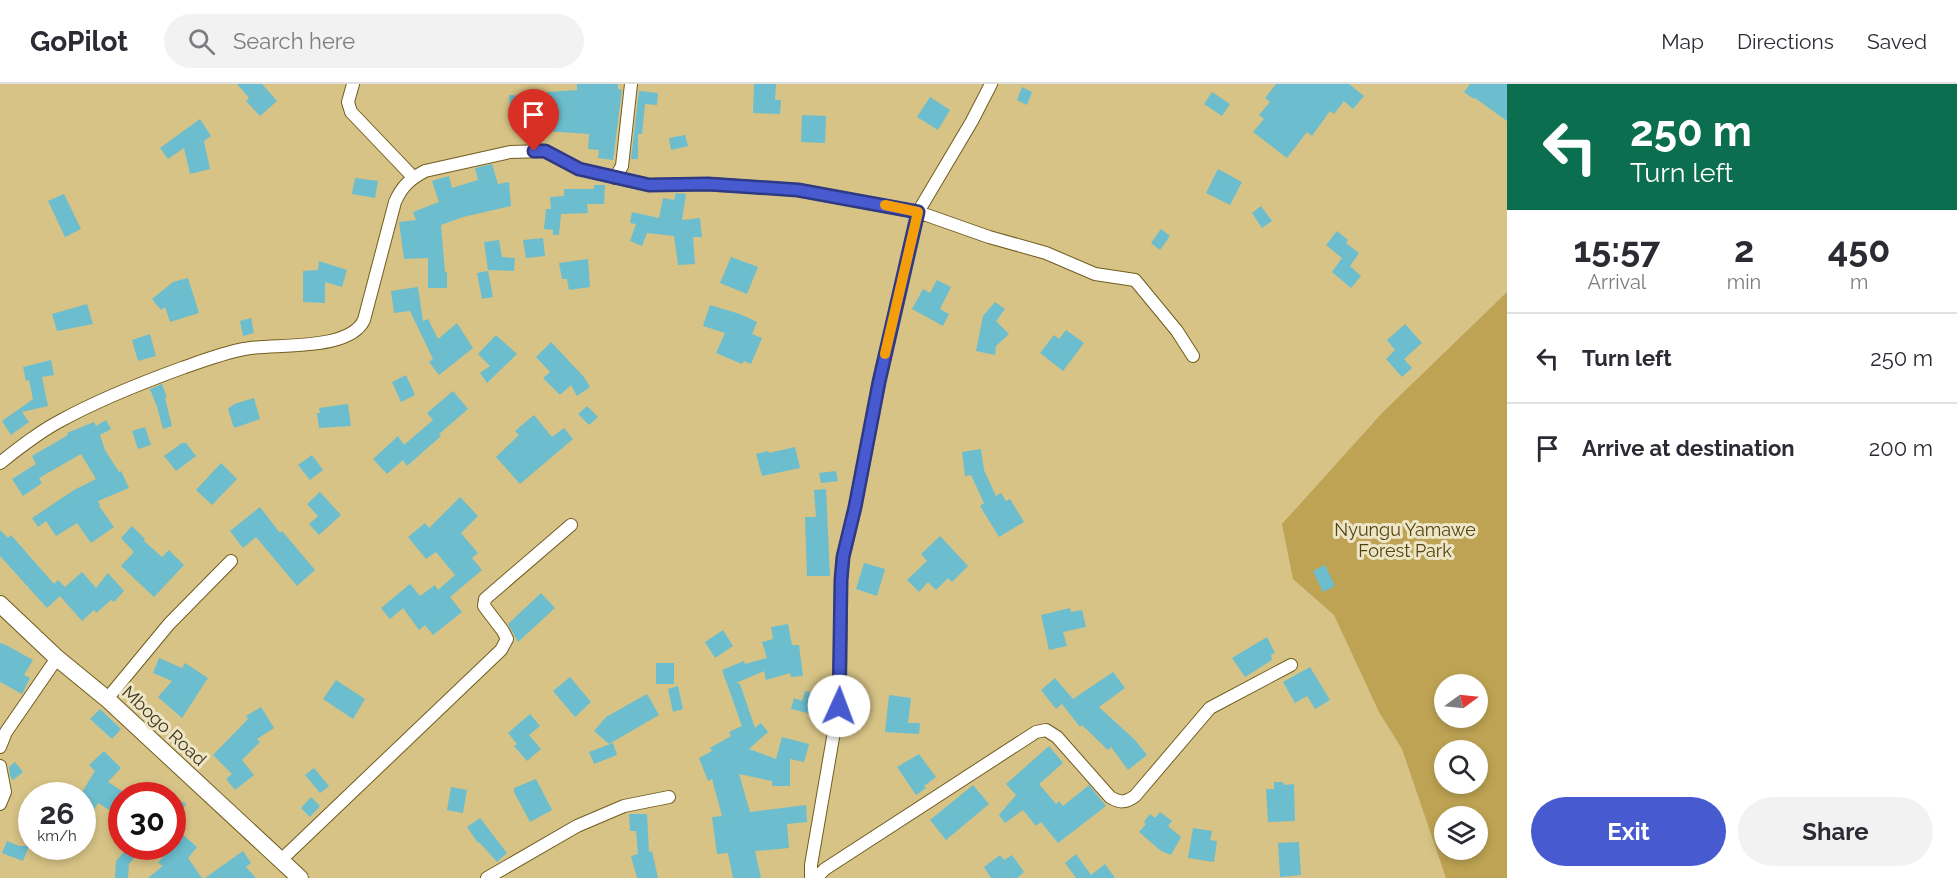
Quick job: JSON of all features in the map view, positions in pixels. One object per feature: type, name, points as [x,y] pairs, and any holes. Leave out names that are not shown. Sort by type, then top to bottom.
[{"type":"main road","name":"Mbogo Road","points":[[0,604],[57,658],[107,699],[300,878]]},
{"type":"street","points":[[353,84],[348,102],[351,112],[413,177]]},
{"type":"street","points":[[615,178],[622,166],[631,84]]},
{"type":"street","points":[[811,878],[810,865],[840,697],[843,557],[879,382],[918,212],[972,121],[991,84]]},
{"type":"street","points":[[0,463],[60,421],[159,377],[246,348],[329,341],[347,337],[356,332],[364,321],[395,202],[401,189],[413,177],[425,171],[510,152],[545,151],[579,169],[649,185],[708,184],[798,190],[918,212],[989,237],[1046,253],[1095,274],[1135,280],[1177,331],[1193,356]]},
{"type":"street","points":[[281,860],[501,650],[507,639],[484,606],[485,599],[571,525]]},
{"type":"street","points":[[107,699],[169,624],[231,561]]},
{"type":"street","points":[[0,747],[6,732],[57,658]]},
{"type":"street","points":[[816,878],[825,869],[1036,732],[1046,730],[1057,737],[1110,796],[1118,802],[1127,801],[1135,796],[1210,708],[1291,665]]},
{"type":"street","points":[[0,765],[4,793],[0,804]]},
{"type":"street","points":[[487,878],[577,826],[624,806],[669,797]]},
{"type":"green space","name":"Nyungu Yamawe Forest Park","points":[[1507,292],[1507,878],[1446,878],[1440,860],[1488,860],[1488,806],[1434,806],[1434,843],[1402,749],[1379,712],[1334,615],[1293,579],[1282,524],[1383,412]]},
{"type":"building","points":[[237,84],[262,84],[277,101],[260,116],[246,101],[249,98]]},
{"type":"building","points":[[577,84],[618,84],[618,89],[622,90],[613,160],[598,158],[599,150],[588,149],[589,134],[546,131],[546,125],[524,123],[525,105],[510,106],[509,95],[547,97],[547,92],[577,90]]},
{"type":"building","points":[[754,84],[776,84],[775,100],[781,100],[780,114],[753,113]]},
{"type":"building","points":[[1276,84],[1349,84],[1364,96],[1353,109],[1344,101],[1334,114],[1330,111],[1312,136],[1307,132],[1287,158],[1253,132],[1264,119],[1259,115],[1270,102],[1265,98]]},
{"type":"building","points":[[1470,84],[1507,84],[1507,121],[1464,92]]},
{"type":"building","points":[[1022,87],[1032,92],[1027,105],[1017,100]]},
{"type":"building","points":[[639,91],[658,93],[657,105],[645,104],[642,134],[638,134],[638,159],[631,159]]},
{"type":"building","points":[[1212,92],[1230,104],[1222,116],[1204,104]]},
{"type":"building","points":[[930,97],[950,110],[938,130],[917,117]]},
{"type":"building","points":[[802,115],[826,116],[825,143],[801,142]]},
{"type":"building","points":[[200,119],[211,136],[204,141],[210,169],[190,174],[184,148],[168,159],[160,148]]},
{"type":"building","points":[[685,135],[688,146],[671,150],[669,138]]},
{"type":"building","points":[[492,164],[498,184],[509,182],[511,206],[463,217],[441,225],[447,288],[428,288],[428,258],[404,259],[399,222],[416,220],[413,212],[439,202],[432,181],[449,176],[452,188],[478,180],[475,168]]},
{"type":"building","points":[[1218,169],[1242,182],[1230,205],[1206,193]]},
{"type":"building","points":[[355,178],[378,181],[375,198],[352,194]]},
{"type":"building","points":[[594,185],[605,185],[604,204],[587,204],[588,213],[561,214],[559,235],[553,235],[553,230],[544,229],[546,209],[551,209],[550,197],[564,196],[564,189],[594,189]]},
{"type":"building","points":[[676,193],[686,194],[682,220],[700,218],[702,237],[693,237],[695,264],[678,265],[674,236],[647,233],[642,246],[630,241],[636,224],[630,223],[632,212],[659,218],[663,198],[674,200]]},
{"type":"building","points":[[64,194],[81,229],[65,237],[48,201]]},
{"type":"building","points":[[1261,206],[1272,221],[1262,228],[1252,213]]},
{"type":"building","points":[[1161,229],[1170,236],[1160,250],[1151,243]]},
{"type":"building","points":[[1337,231],[1348,240],[1346,243],[1359,253],[1350,266],[1361,276],[1351,288],[1332,272],[1342,258],[1326,245]]},
{"type":"building","points":[[543,238],[545,256],[526,258],[523,240]]},
{"type":"building","points":[[499,240],[502,257],[515,258],[514,271],[488,270],[484,242]]},
{"type":"building","points":[[731,257],[758,267],[747,294],[720,283]]},
{"type":"building","points":[[588,259],[590,287],[569,290],[567,279],[562,279],[559,263]]},
{"type":"building","points":[[319,261],[347,270],[342,287],[325,282],[325,303],[303,302],[303,271],[318,270]]},
{"type":"building","points":[[488,271],[493,297],[482,299],[477,273]]},
{"type":"building","points":[[188,278],[199,313],[170,322],[165,307],[161,310],[152,299],[173,282]]},
{"type":"building","points":[[937,280],[951,287],[940,309],[949,314],[943,326],[912,309],[923,289],[930,293]]},
{"type":"building","points":[[418,287],[423,321],[428,319],[438,339],[457,323],[473,348],[439,375],[429,362],[433,359],[410,311],[394,313],[391,291]]},
{"type":"building","points":[[995,302],[1005,309],[996,321],[1009,334],[996,346],[995,355],[976,351],[983,316]]},
{"type":"building","points":[[87,304],[93,324],[57,331],[52,314]]},
{"type":"building","points":[[710,305],[757,322],[752,334],[762,338],[751,364],[744,361],[742,364],[716,353],[725,333],[703,326]]},
{"type":"building","points":[[251,318],[254,333],[243,336],[240,321]]},
{"type":"building","points":[[1405,324],[1422,343],[1404,359],[1412,368],[1402,377],[1386,359],[1395,350],[1387,340]]},
{"type":"building","points":[[1066,330],[1084,343],[1063,371],[1040,353],[1054,335],[1059,339]]},
{"type":"building","points":[[150,334],[156,356],[138,361],[132,340]]},
{"type":"building","points":[[496,335],[517,354],[487,383],[480,373],[490,366],[478,354]]},
{"type":"building","points":[[551,342],[584,377],[590,387],[577,396],[571,385],[560,395],[543,378],[550,372],[536,357]]},
{"type":"building","points":[[51,360],[54,375],[42,377],[48,406],[22,412],[29,422],[11,435],[2,421],[33,399],[29,380],[26,381],[23,367]]},
{"type":"building","points":[[406,375],[415,395],[401,402],[392,382]]},
{"type":"building","points":[[162,384],[172,426],[163,429],[150,389]]},
{"type":"building","points":[[453,391],[468,409],[407,466],[403,460],[387,474],[373,459],[398,436],[404,445],[433,420],[427,413]]},
{"type":"building","points":[[254,398],[260,419],[234,428],[228,409],[234,404]]},
{"type":"building","points":[[348,404],[351,426],[319,428],[317,413],[320,413],[319,408]]},
{"type":"building","points":[[587,406],[598,417],[589,425],[578,414]]},
{"type":"building","points":[[534,415],[552,437],[564,428],[573,439],[520,484],[496,457],[519,435],[515,431]]},
{"type":"building","points":[[106,420],[111,429],[100,435],[105,450],[119,472],[121,471],[129,488],[98,501],[114,527],[91,543],[77,523],[56,536],[46,521],[38,527],[32,518],[74,490],[96,479],[81,454],[39,478],[42,483],[23,496],[12,479],[36,464],[32,456],[68,435],[67,433],[94,422],[96,426]]},
{"type":"building","points":[[145,427],[151,445],[138,449],[132,431]]},
{"type":"building","points":[[182,443],[186,443],[196,456],[176,471],[164,456]]},
{"type":"building","points":[[795,447],[800,468],[762,476],[756,454]]},
{"type":"building","points":[[981,449],[984,470],[996,496],[1001,493],[1006,501],[1010,499],[1024,522],[999,537],[980,506],[984,503],[971,475],[965,476],[962,452]]},
{"type":"building","points":[[312,455],[323,470],[310,480],[298,465]]},
{"type":"building","points":[[221,463],[237,479],[212,505],[196,490]]},
{"type":"building","points":[[836,471],[838,481],[821,483],[819,473]]},
{"type":"building","points":[[826,489],[830,576],[807,576],[805,517],[816,517],[814,490]]},
{"type":"building","points":[[320,492],[341,515],[319,535],[309,524],[318,516],[307,504]]},
{"type":"building","points":[[460,497],[478,516],[461,533],[478,553],[472,558],[482,570],[450,597],[462,612],[433,635],[425,625],[419,630],[403,608],[390,619],[381,608],[410,584],[420,596],[435,585],[438,590],[455,575],[436,552],[426,559],[408,537],[425,523],[429,528]]},
{"type":"building","points":[[260,507],[280,533],[282,531],[315,570],[297,586],[256,537],[243,548],[230,531]]},
{"type":"building","points":[[132,526],[145,539],[144,541],[162,557],[169,550],[184,565],[154,597],[121,566],[134,552],[121,538]]},
{"type":"building","points":[[0,530],[8,538],[11,535],[54,584],[58,580],[65,587],[82,572],[96,588],[108,573],[124,591],[114,602],[111,600],[96,613],[94,610],[82,621],[60,596],[47,608],[0,556]]},
{"type":"building","points":[[940,536],[968,566],[952,582],[948,578],[936,590],[928,582],[919,592],[907,580],[927,561],[921,554]]},
{"type":"building","points":[[864,563],[885,569],[877,596],[856,589]]},
{"type":"building","points":[[1325,565],[1335,586],[1323,592],[1313,571]]},
{"type":"building","points":[[541,593],[555,608],[518,642],[508,624]]},
{"type":"building","points":[[1070,608],[1071,612],[1082,610],[1086,627],[1063,632],[1067,646],[1049,650],[1041,615]]},
{"type":"building","points":[[788,624],[792,645],[799,645],[803,676],[791,677],[790,673],[766,680],[764,671],[736,683],[740,684],[755,728],[761,723],[768,732],[749,749],[776,759],[782,737],[809,744],[804,762],[790,759],[790,786],[772,786],[772,781],[739,774],[750,812],[806,805],[807,822],[787,824],[789,848],[755,851],[761,878],[733,878],[728,853],[717,854],[712,817],[722,816],[712,779],[708,781],[699,758],[712,751],[710,748],[731,736],[729,732],[742,726],[722,670],[744,661],[745,664],[767,658],[762,642],[773,639],[771,627]]},
{"type":"building","points":[[723,630],[733,646],[715,658],[705,642]]},
{"type":"building","points":[[1267,637],[1275,653],[1271,655],[1272,660],[1245,677],[1232,658]]},
{"type":"building","points":[[0,643],[33,660],[24,675],[30,678],[22,694],[0,682]]},
{"type":"building","points":[[159,658],[182,668],[185,663],[208,678],[182,718],[158,697],[172,681],[153,673]]},
{"type":"building","points":[[656,663],[674,663],[674,684],[656,684]]},
{"type":"building","points":[[1310,667],[1330,700],[1315,709],[1307,696],[1295,703],[1283,682]]},
{"type":"building","points":[[1113,672],[1125,688],[1099,707],[1135,740],[1147,755],[1128,770],[1111,747],[1108,750],[1082,725],[1080,727],[1062,704],[1056,709],[1041,690],[1055,678],[1073,699]]},
{"type":"building","points":[[570,677],[591,702],[575,717],[553,691]]},
{"type":"building","points":[[336,680],[365,699],[353,719],[323,699]]},
{"type":"building","points":[[678,686],[683,709],[673,712],[668,689]]},
{"type":"building","points":[[805,691],[821,695],[816,715],[791,709],[794,698],[802,701]]},
{"type":"building","points":[[647,694],[659,715],[609,744],[594,731],[606,717]]},
{"type":"building","points":[[889,695],[911,698],[908,723],[920,723],[919,734],[885,732]]},
{"type":"building","points":[[261,707],[274,728],[257,739],[260,742],[242,760],[254,775],[235,790],[226,779],[232,774],[213,755],[248,719],[246,716]]},
{"type":"building","points":[[100,709],[121,729],[112,739],[90,719]]},
{"type":"building","points":[[530,714],[540,726],[529,735],[541,749],[527,761],[514,746],[517,744],[508,733]]},
{"type":"building","points":[[613,743],[617,755],[594,764],[589,752]]},
{"type":"building","points":[[1049,746],[1063,763],[1039,784],[1056,804],[1059,801],[1063,806],[1089,785],[1106,806],[1058,843],[1041,822],[1036,826],[1023,810],[1005,823],[999,815],[1016,795],[1006,784]]},
{"type":"building","points":[[104,751],[121,768],[108,782],[108,809],[98,803],[96,806],[96,782],[88,782],[95,771],[89,765]]},
{"type":"building","points":[[919,754],[936,777],[916,795],[897,767]]},
{"type":"building","points":[[15,762],[23,772],[13,780],[9,767]]},
{"type":"building","points":[[314,768],[329,786],[320,793],[305,775]]},
{"type":"building","points":[[536,779],[552,810],[530,822],[514,788]]},
{"type":"building","points":[[1274,782],[1283,782],[1284,785],[1294,784],[1295,821],[1268,822],[1266,789],[1274,789]]},
{"type":"building","points":[[973,785],[989,804],[946,840],[930,820]]},
{"type":"building","points":[[451,787],[467,790],[463,813],[447,810]]},
{"type":"building","points":[[311,797],[320,806],[310,817],[301,808]]},
{"type":"building","points":[[1160,812],[1172,821],[1168,826],[1181,837],[1171,855],[1161,851],[1139,832],[1146,824],[1144,822],[1150,814],[1155,818]]},
{"type":"building","points":[[629,814],[647,814],[649,852],[652,851],[658,878],[637,878],[631,856],[638,854],[636,831],[630,831]]},
{"type":"building","points":[[480,818],[507,853],[497,862],[478,843],[467,827]]},
{"type":"building","points":[[1193,828],[1212,831],[1210,840],[1217,841],[1214,862],[1188,858]]},
{"type":"building","points":[[186,837],[197,847],[188,858],[202,878],[148,878],[163,866],[158,863],[160,860],[186,860]]},
{"type":"building","points":[[7,841],[18,846],[18,859],[2,853]]},
{"type":"building","points":[[1299,842],[1301,875],[1280,877],[1278,843]]},
{"type":"building","points":[[243,851],[251,863],[246,867],[256,878],[205,878]]},
{"type":"building","points":[[1076,854],[1091,875],[1105,864],[1115,878],[1076,878],[1065,863]]},
{"type":"building","points":[[1000,855],[1004,860],[1012,855],[1024,872],[1017,878],[991,878],[984,867]]},
{"type":"building","points":[[132,860],[129,864],[128,878],[115,878],[116,861]]},
{"type":"slow traffic","points":[[885,205],[918,212],[885,354]]},
{"type":"route","points":[[534,151],[553,154],[579,169],[594,174],[630,182],[649,185],[708,184],[798,190],[918,212],[879,382],[843,557],[839,706]]}]
